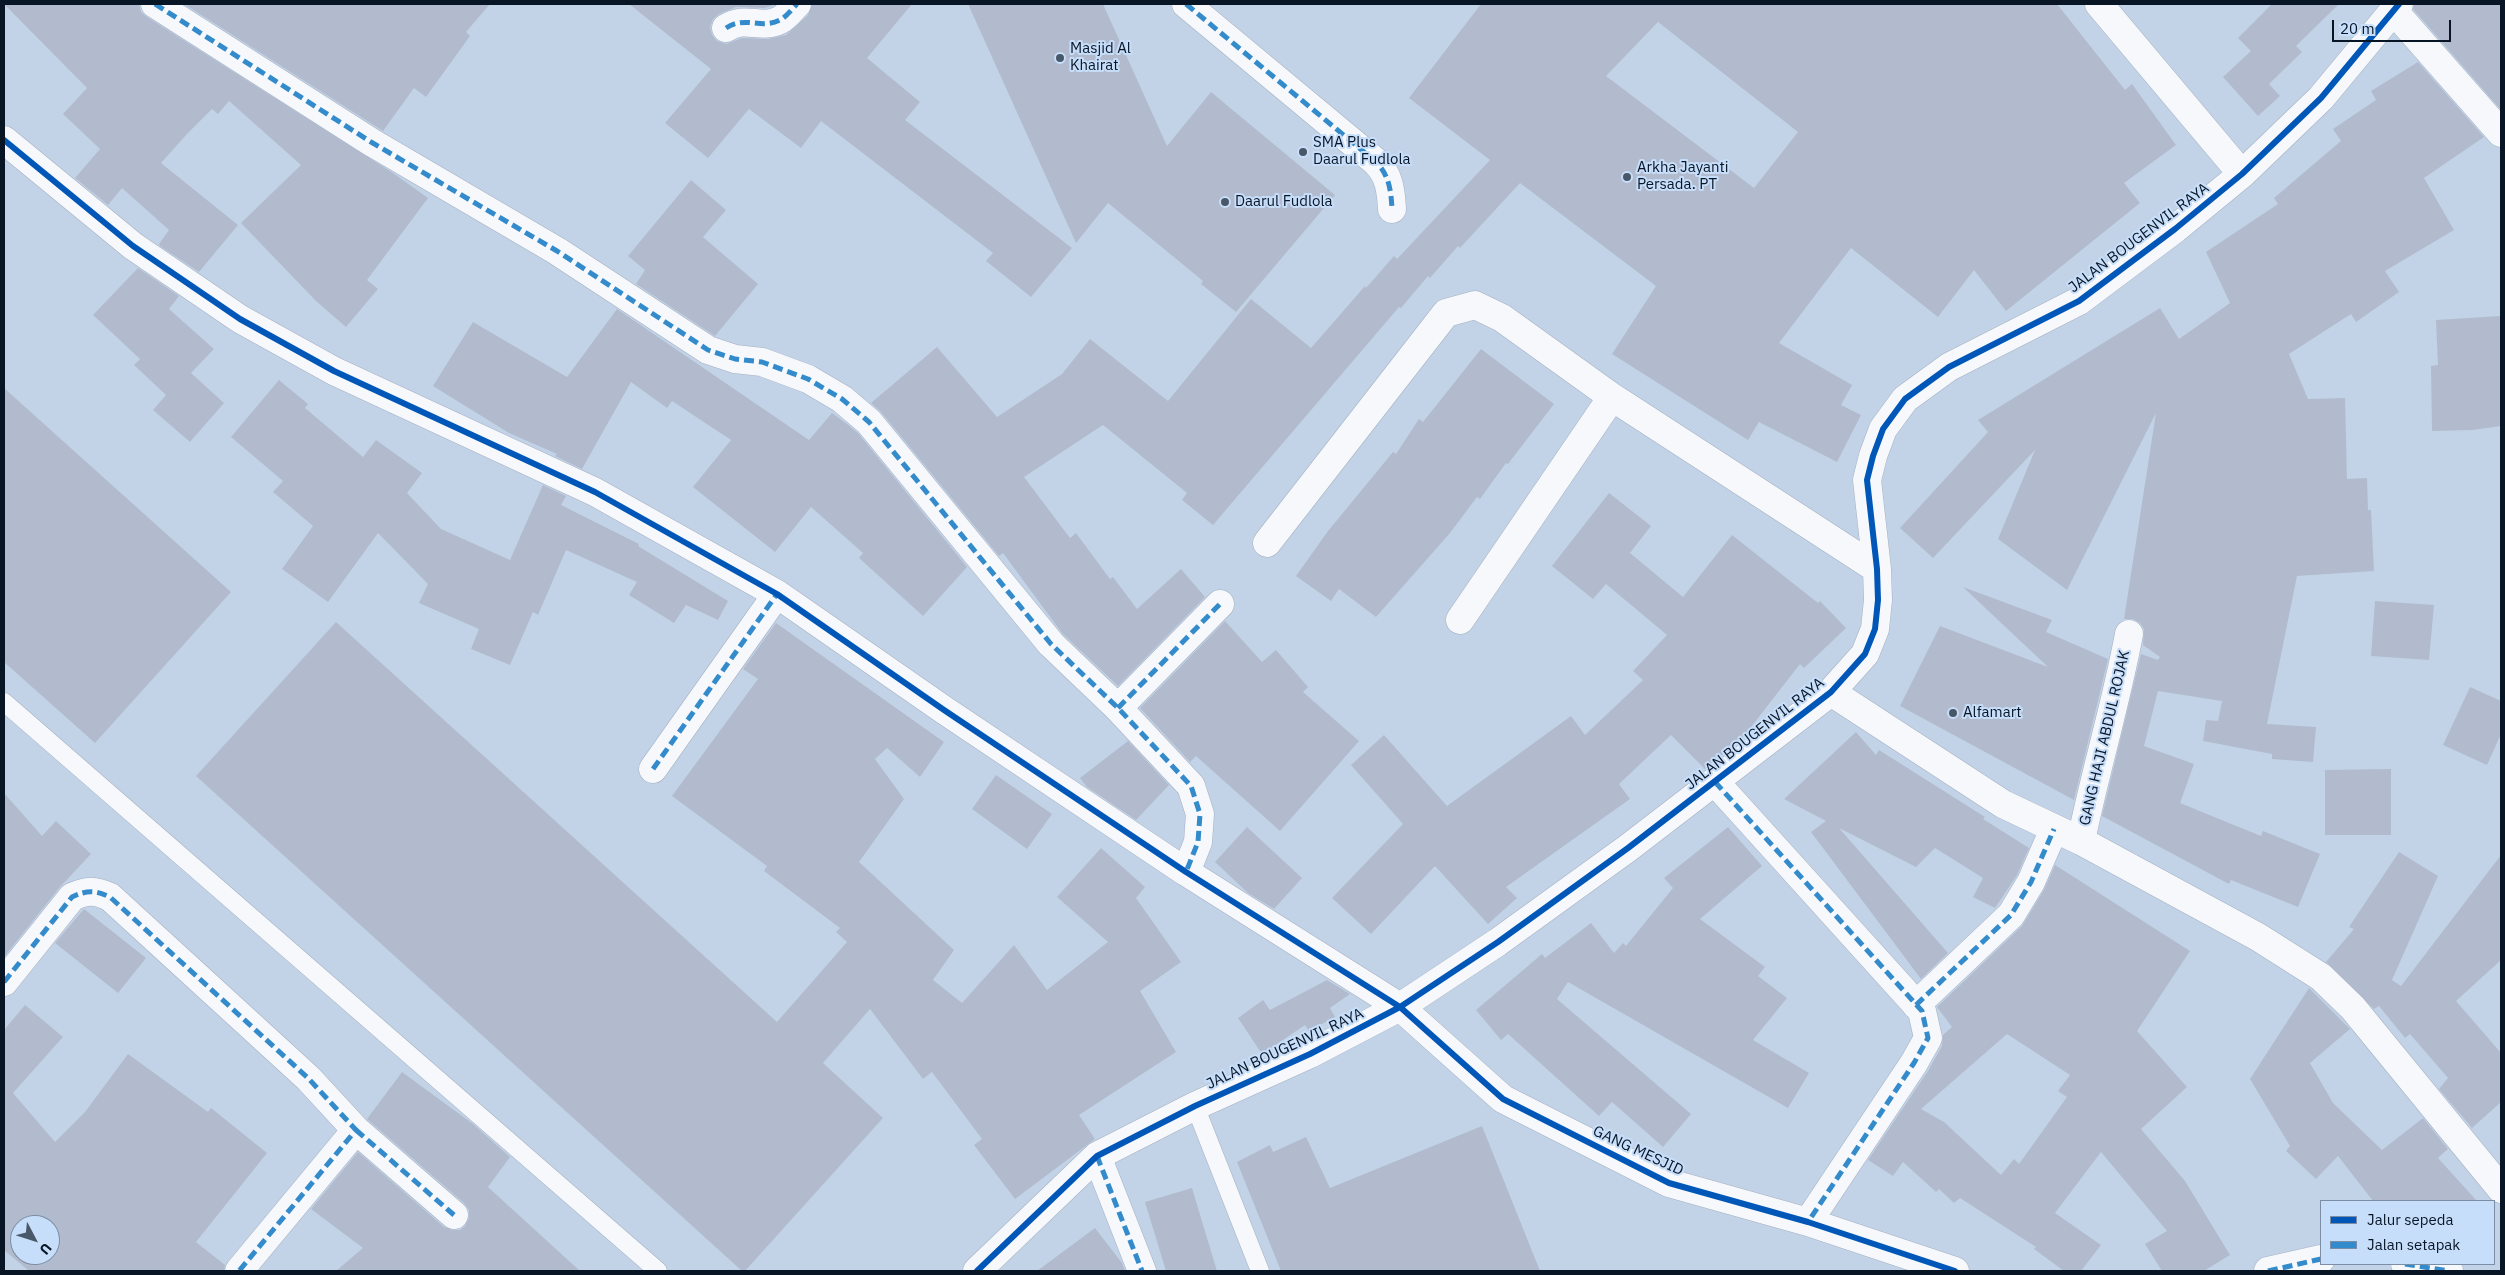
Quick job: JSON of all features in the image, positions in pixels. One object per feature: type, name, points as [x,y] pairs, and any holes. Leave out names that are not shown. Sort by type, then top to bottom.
[{"type":"street","points":[[155,4],[371,142],[557,251],[708,350],[735,359],[762,362],[808,379],[842,399],[869,422],[1051,644],[1118,708],[1191,786],[1200,814],[1198,842],[1186,872]]},
{"type":"street","points":[[726,28],[736,22],[769,24],[781,20],[797,4]]},
{"type":"street","points":[[1186,4],[1376,162],[1386,172],[1392,192],[1392,209]]},
{"type":"street","points":[[2099,4],[2242,174]]},
{"type":"street","points":[[2396,7],[2501,133]]},
{"type":"street","name":"JALAN BOUGENVIL RAYA","points":[[976,1271],[1098,1156],[1194,1106],[1310,1054],[1400,1007],[1498,942],[1715,782],[1831,692],[1865,654],[1875,629],[1878,600],[1877,569],[1867,480],[1883,429],[1905,399],[1950,367],[2079,301],[2175,229],[2242,174],[2320,98],[2396,7]]},
{"type":"street","name":"GANG MESJID","points":[[4,140],[133,246],[240,319],[334,371],[595,492],[777,594],[944,710],[1186,872],[1400,1007],[1503,1100],[1669,1183],[1808,1222],[1955,1271]]},
{"type":"street","points":[[1267,543],[1446,313],[1475,305],[1502,318],[1612,397],[1877,569]]},
{"type":"street","points":[[1460,620],[1612,397]]},
{"type":"street","points":[[653,769],[777,594]]},
{"type":"street","points":[[1118,708],[1220,604]]},
{"type":"street","name":"GANG HAJI ABDUL ROJAK","points":[[2081,841],[2091,789],[2123,668],[2128,634]]},
{"type":"street","points":[[1831,692],[2003,804],[2081,841],[2258,936],[2321,977],[2353,1008],[2439,1116],[2501,1189]]},
{"type":"street","points":[[1715,782],[1922,1011],[1928,1038],[1808,1222]]},
{"type":"street","points":[[1916,1005],[2011,915],[2031,882],[2054,829]]},
{"type":"street","points":[[4,982],[72,897],[86,890],[97,891],[110,897],[308,1078],[356,1130],[454,1215]]},
{"type":"street","points":[[239,1271],[356,1130]]},
{"type":"street","points":[[1098,1156],[1142,1271]]},
{"type":"street","points":[[2268,1271],[2320,1260]]},
{"type":"street","points":[[2411,1265],[2449,1271]]},
{"type":"lane","points":[[4,702],[658,1271]]},
{"type":"lane","points":[[1194,1106],[1260,1271]]},
{"type":"building","points":[[4,4],[139,4],[141,12],[147,17],[393,173],[428,198],[367,280],[378,289],[346,327],[316,301],[241,223],[301,165],[229,101],[218,114],[212,109],[187,134],[161,163],[238,225],[199,272],[160,246],[159,244],[169,230],[122,188],[108,205],[75,178],[100,149],[63,114],[87,88]]},
{"type":"building","points":[[184,4],[490,4],[466,32],[470,36],[426,97],[414,88],[383,131]]},
{"type":"building","points":[[629,4],[776,4],[765,8],[736,7],[719,14],[713,19],[710,27],[712,35],[717,41],[726,44],[742,38],[768,39],[786,35],[808,15],[812,4],[912,4],[867,58],[920,102],[905,120],[1072,248],[1031,297],[986,261],[993,253],[821,121],[801,148],[749,109],[708,158],[665,123],[711,69]]},
{"type":"building","points":[[968,4],[1103,4],[1167,146],[1211,92],[1335,195],[1236,312],[1201,284],[1203,281],[1108,203],[1076,243]]},
{"type":"building","points":[[1481,4],[2057,4],[2125,90],[2132,84],[2176,145],[2124,183],[2140,203],[2006,311],[1974,270],[1938,317],[1851,248],[1779,343],[1852,385],[1841,405],[1861,415],[1837,462],[1759,422],[1748,440],[1612,354],[1656,286],[1520,183],[1460,248],[1458,246],[1430,278],[1428,276],[1401,308],[1399,307],[1213,525],[1182,500],[1187,493],[1103,425],[1024,477],[1070,538],[1076,533],[1110,579],[1113,577],[1137,609],[1181,569],[1205,597],[1118,686],[1062,633],[1003,553],[999,556],[881,412],[871,403],[937,347],[997,417],[1062,374],[1090,339],[1168,401],[1251,299],[1311,348],[1365,286],[1366,288],[1394,256],[1397,259],[1490,160],[1409,98]],"holes":[[[1658,22],[1798,132],[1754,188],[1606,76]]]},
{"type":"building","points":[[2272,4],[2339,4],[2296,46],[2302,52],[2269,84],[2280,96],[2258,116],[2223,77],[2251,51],[2238,38]]},
{"type":"building","points":[[2414,4],[2501,4],[2501,110],[2413,9]]},
{"type":"building","points":[[2418,62],[2484,137],[2424,178],[2454,230],[2385,271],[2399,292],[2356,322],[2351,314],[2289,354],[2308,399],[2345,398],[2347,479],[2367,478],[2368,510],[2371,510],[2374,571],[2297,576],[2267,724],[2316,727],[2313,762],[2272,759],[2272,754],[2203,741],[2206,720],[2218,721],[2222,701],[2158,691],[2144,746],[2194,764],[2180,803],[2261,836],[2263,831],[2320,854],[2298,907],[2231,880],[2229,884],[2102,816],[2141,654],[2158,660],[2160,657],[2143,645],[2144,629],[2140,623],[2133,619],[2124,619],[2156,413],[2067,590],[1998,539],[2035,450],[1933,558],[1900,528],[1988,432],[1978,420],[2160,308],[2179,339],[2230,303],[2206,252],[2278,204],[2274,198],[2341,141],[2333,129],[2376,100],[2371,91]]},
{"type":"building","points":[[691,180],[726,210],[703,237],[758,284],[715,336],[636,284],[645,270],[628,256]]},
{"type":"building","points":[[138,268],[179,296],[169,309],[214,349],[191,373],[224,403],[190,442],[153,410],[166,395],[134,365],[140,359],[93,315]]},
{"type":"building","points":[[617,309],[809,440],[832,413],[847,424],[858,433],[967,567],[923,616],[859,558],[863,553],[811,507],[775,552],[693,487],[731,440],[672,401],[667,408],[631,382],[582,469],[555,456],[557,454],[509,433],[433,386],[473,322],[567,377]]},
{"type":"building","points":[[2501,316],[2501,426],[2472,430],[2432,431],[2431,366],[2438,365],[2436,320]]},
{"type":"building","points":[[1481,349],[1554,404],[1508,464],[1506,463],[1480,499],[1477,497],[1450,533],[1376,617],[1339,589],[1331,601],[1296,576],[1328,531],[1393,452],[1396,454],[1419,419],[1423,422]]},
{"type":"building","points":[[279,380],[308,404],[305,408],[363,457],[376,440],[422,473],[407,493],[441,529],[510,560],[543,485],[566,496],[561,505],[639,544],[638,546],[728,601],[718,620],[686,605],[674,623],[629,595],[637,582],[566,550],[538,615],[533,612],[510,665],[471,649],[479,629],[419,603],[428,584],[378,533],[328,602],[282,569],[313,526],[273,492],[283,481],[231,437]]},
{"type":"building","points":[[4,388],[231,592],[95,743],[4,662]]},
{"type":"building","points":[[1609,493],[1651,526],[1630,553],[1683,597],[1732,535],[1818,603],[1820,601],[1846,628],[1804,668],[1800,664],[1741,740],[1705,769],[1671,735],[1619,784],[1630,799],[1506,887],[1517,898],[1488,924],[1435,866],[1371,934],[1332,898],[1403,824],[1351,765],[1384,735],[1447,806],[1571,716],[1585,735],[1643,680],[1633,671],[1667,635],[1606,584],[1593,599],[1552,566]]},
{"type":"building","points":[[1963,587],[2052,620],[2046,632],[2108,659],[2074,800],[1900,706],[1940,626],[2048,667]]},
{"type":"building","points":[[2375,601],[2434,605],[2429,660],[2371,656]]},
{"type":"building","points":[[1225,621],[1262,662],[1276,650],[1308,687],[1303,692],[1359,741],[1280,831],[1196,756],[1190,762],[1140,708]]},
{"type":"building","points":[[336,622],[777,1022],[847,942],[836,932],[840,928],[764,871],[767,866],[672,796],[758,679],[743,669],[776,623],[944,742],[920,777],[887,748],[875,759],[904,799],[859,862],[954,950],[933,980],[962,1003],[1014,945],[1047,990],[1108,942],[1057,897],[1101,848],[1145,887],[1136,898],[1181,962],[1140,991],[1176,1052],[1079,1115],[1095,1139],[1015,1199],[974,1145],[982,1139],[932,1072],[923,1079],[870,1009],[823,1063],[883,1118],[745,1271],[742,1271],[196,776]]},
{"type":"building","points":[[2470,687],[2501,701],[2501,734],[2487,765],[2443,745]]},
{"type":"building","points":[[1856,732],[1876,755],[1879,750],[1985,817],[1983,819],[2029,848],[2017,875],[1995,908],[1973,897],[1983,878],[1935,848],[1916,867],[1839,828],[1948,953],[1921,979],[1811,832],[1826,821],[1784,799]]},
{"type":"building","points":[[1128,741],[1169,785],[1136,820],[1087,787],[1080,778]]},
{"type":"building","points":[[2391,769],[2391,835],[2325,835],[2325,770]]},
{"type":"building","points":[[996,775],[1052,814],[1027,849],[972,809]]},
{"type":"building","points":[[4,793],[42,836],[56,821],[91,854],[60,887],[4,957]]},
{"type":"building","points":[[1247,827],[1302,878],[1274,909],[1248,893],[1215,862]]},
{"type":"building","points":[[1728,827],[1762,866],[1700,919],[1765,967],[1758,976],[1787,998],[1753,1040],[1809,1073],[1788,1108],[1568,982],[1557,999],[1691,1114],[1663,1147],[1612,1102],[1599,1116],[1508,1034],[1501,1040],[1476,1010],[1542,954],[1545,958],[1591,923],[1614,953],[1623,943],[1626,946],[1673,888],[1664,878]]},
{"type":"building","points":[[2399,852],[2438,876],[2392,980],[2401,986],[2501,855],[2501,960],[2456,1001],[2501,1053],[2501,1102],[2472,1128],[2439,1089],[2448,1078],[2410,1034],[2405,1038],[2379,1006],[2374,1009],[2326,962],[2354,929],[2349,927]]},
{"type":"building","points":[[2055,865],[2190,951],[2137,1031],[2187,1087],[2141,1129],[2185,1181],[2230,1255],[2204,1271],[2162,1271],[2145,1244],[2167,1231],[2101,1152],[2055,1213],[2101,1245],[2081,1271],[2064,1271],[2034,1249],[2036,1247],[1960,1198],[1954,1203],[1939,1189],[1936,1192],[1903,1162],[1893,1176],[1868,1160],[1928,1071],[1942,1046],[1943,1035],[1952,1027],[1937,1007],[2022,926],[2044,890]],"holes":[[[2007,1034],[2070,1075],[2058,1091],[2067,1097],[2019,1164],[2014,1159],[2001,1175],[1944,1122],[1921,1109]]]},
{"type":"building","points":[[84,909],[146,958],[118,993],[55,943]]},
{"type":"building","points":[[1327,980],[1350,994],[1330,1008],[1335,1017],[1309,1031],[1305,1025],[1262,1054],[1238,1018],[1263,1000],[1270,1010]]},
{"type":"building","points":[[2309,988],[2350,1029],[2310,1063],[2333,1103],[2382,1150],[2423,1118],[2448,1149],[2438,1158],[2476,1200],[2372,1200],[2338,1156],[2316,1179],[2286,1151],[2290,1146],[2250,1079]]},
{"type":"building","points":[[25,1005],[63,1037],[13,1093],[55,1142],[85,1112],[128,1054],[208,1112],[211,1108],[267,1153],[196,1242],[225,1265],[224,1271],[29,1271],[22,1265],[60,1265],[60,1215],[10,1215],[10,1255],[4,1250],[4,1030]]},
{"type":"building","points":[[402,1072],[473,1124],[510,1157],[488,1187],[580,1271],[336,1271],[363,1248],[311,1209],[358,1152],[444,1227],[460,1230],[465,1226],[469,1218],[469,1210],[464,1203],[367,1119]]},
{"type":"building","points":[[1482,1126],[1540,1271],[1281,1271],[1237,1162],[1270,1145],[1273,1152],[1306,1137],[1330,1188]]},
{"type":"building","points":[[1192,1188],[1217,1271],[1166,1271],[1145,1202]]},
{"type":"building","points":[[1095,1228],[1122,1263],[1125,1271],[1037,1271]]},
{"type":"marked path","points":[[155,4],[371,142],[557,251],[708,350],[735,359],[762,362],[808,379],[842,399],[869,422],[1051,644],[1118,708],[1191,786],[1200,814],[1198,842],[1186,872]]},
{"type":"marked path","points":[[726,28],[733,24],[747,22],[773,23],[784,17],[797,4]]},
{"type":"marked path","points":[[1186,4],[1376,162],[1384,172],[1388,183],[1392,209]]},
{"type":"marked path","points":[[653,769],[777,594]]},
{"type":"marked path","points":[[1118,708],[1220,604]]},
{"type":"marked path","points":[[1715,782],[1922,1011],[1928,1038],[1914,1063],[1808,1222]]},
{"type":"marked path","points":[[1916,1005],[2011,915],[2031,882],[2054,829]]},
{"type":"marked path","points":[[4,982],[72,897],[91,892],[110,897],[308,1078],[356,1130],[239,1271]]},
{"type":"marked path","points":[[356,1130],[454,1215]]},
{"type":"marked path","points":[[1097,1156],[1142,1271]]},
{"type":"marked path","points":[[2268,1271],[2320,1259]]},
{"type":"marked path","points":[[2411,1265],[2449,1271]]},
{"type":"cycle path","points":[[977,1271],[1097,1156],[1195,1106],[1310,1054],[1400,1007],[1498,942],[1628,848],[1831,692],[1865,654],[1875,629],[1878,600],[1877,569],[1867,480],[1883,429],[1905,399],[1949,367],[2079,301],[2175,229],[2242,174],[2321,98],[2399,4]]},
{"type":"cycle path","points":[[4,140],[133,246],[240,319],[334,371],[595,492],[777,594],[944,710],[1186,872],[1400,1007],[1503,1099],[1669,1183],[1808,1222],[1955,1271]]},
{"type":"place","name":"Masjid Al Khairat","points":[[1060,58]]},
{"type":"place","name":"SMA Plus Daarul Fudlola","points":[[1303,152]]},
{"type":"place","name":"Arkha Jayanti Persada. PT","points":[[1627,177]]},
{"type":"place","name":"Daarul Fudlola","points":[[1225,202]]},
{"type":"place","name":"Alfamart","points":[[1953,713]]}]
